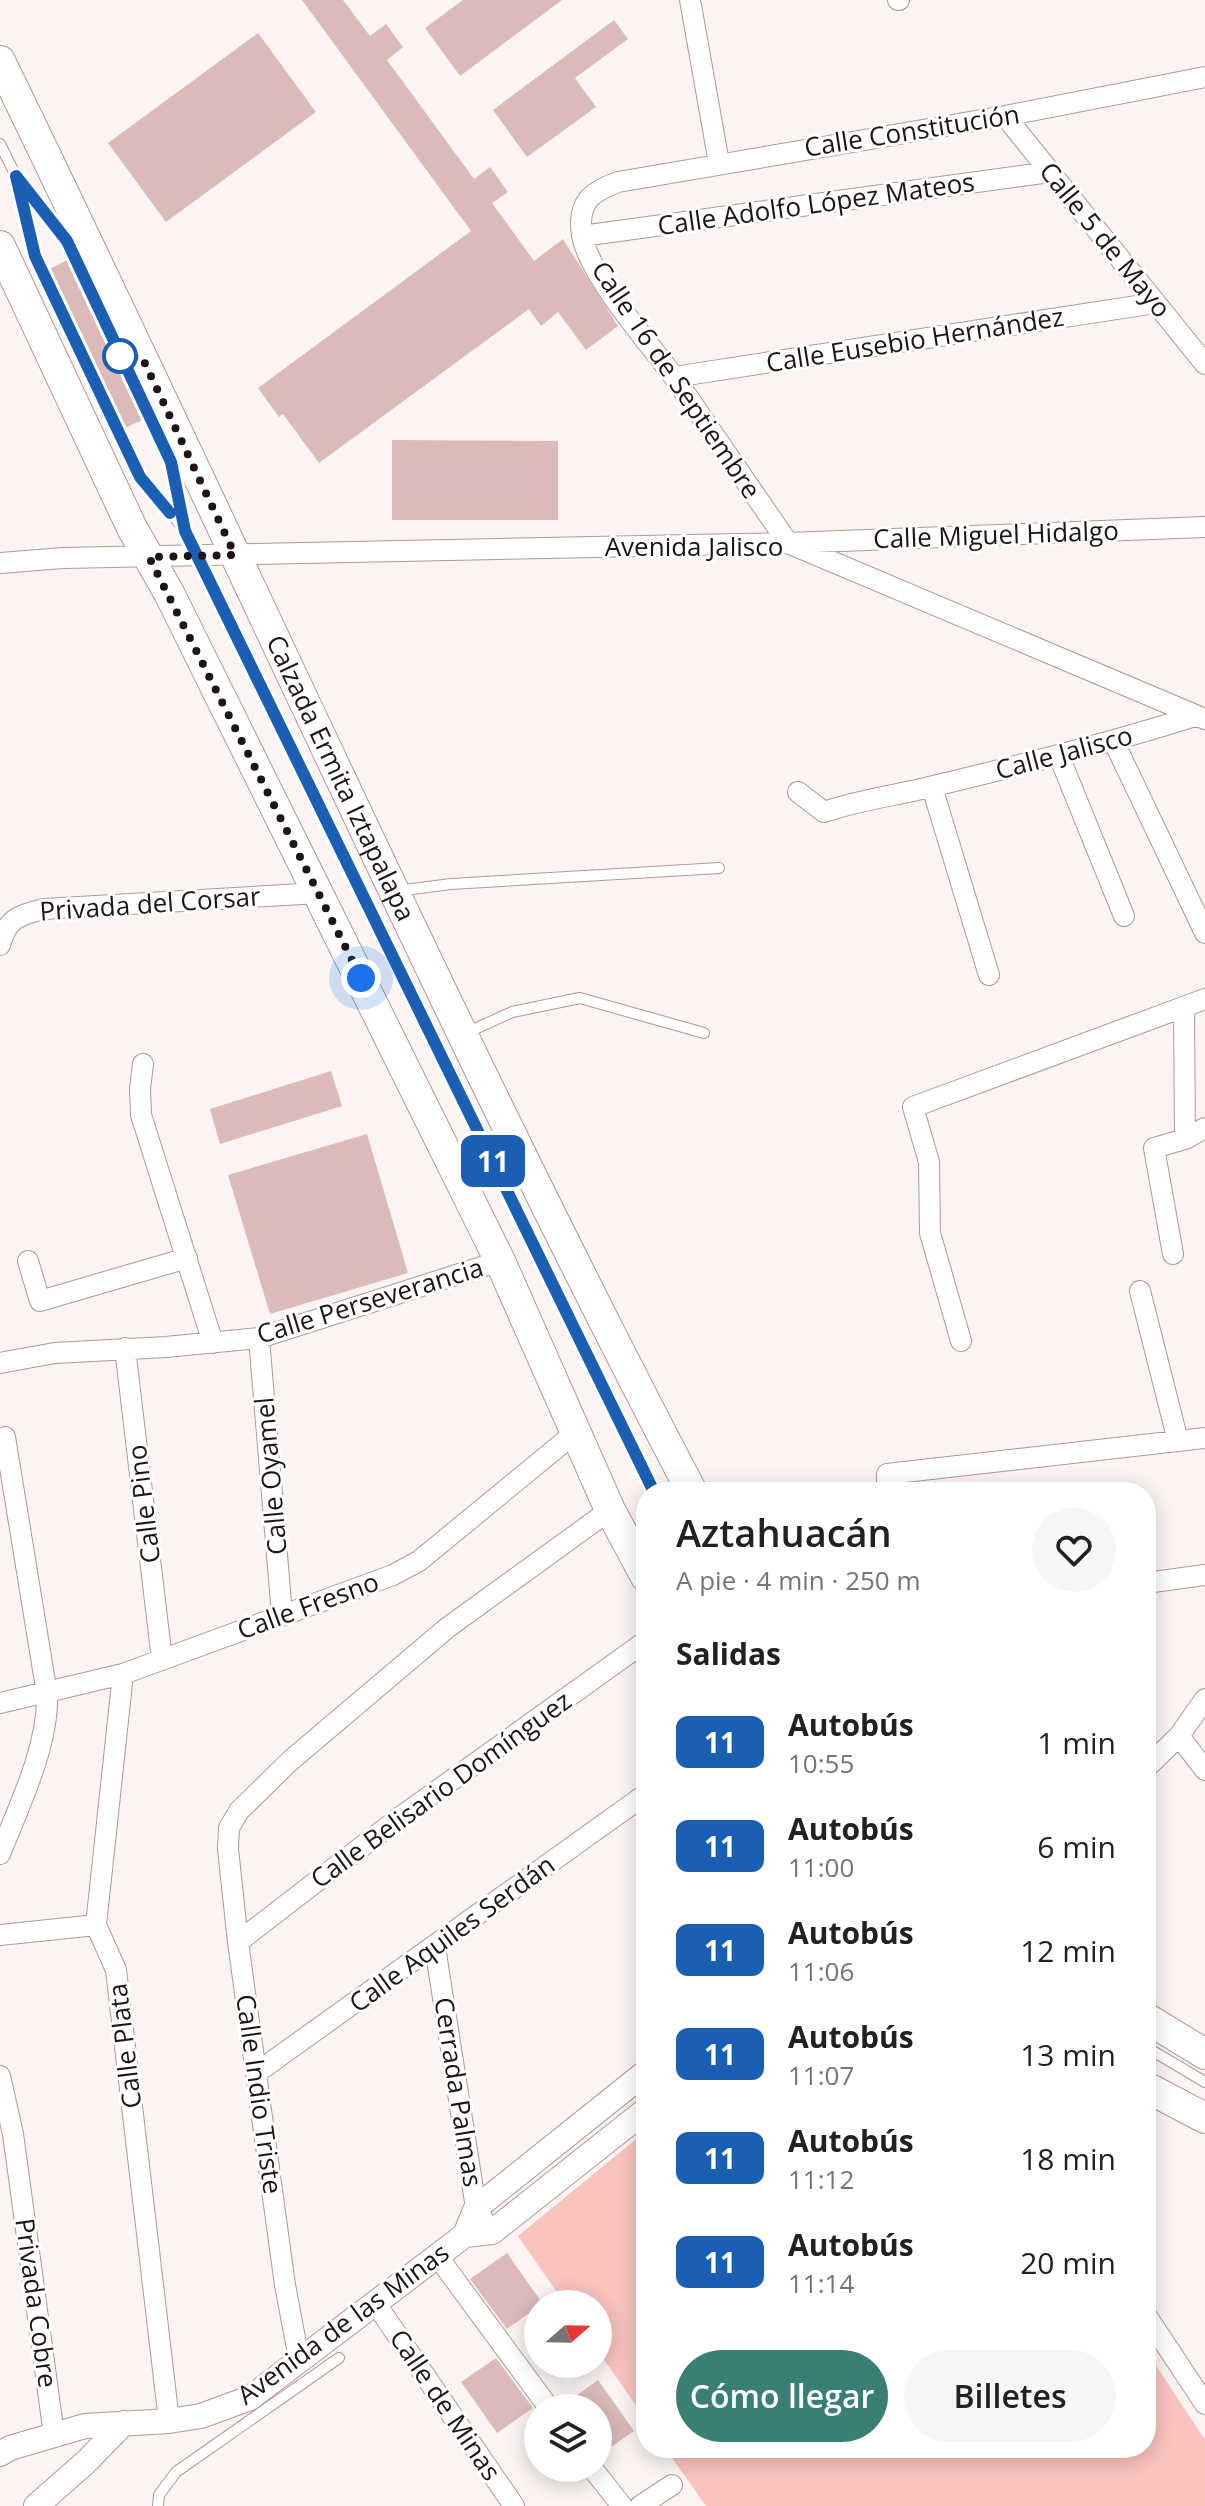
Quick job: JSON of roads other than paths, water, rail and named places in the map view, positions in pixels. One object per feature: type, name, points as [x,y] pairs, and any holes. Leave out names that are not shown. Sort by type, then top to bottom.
[{"type":"main road","name":"Calzada Ermita Iztapalapa","points":[[0,61],[464,1034],[687,1482]]},
{"type":"main road","points":[[0,246],[132,528],[319,893],[500,1261],[610,1510],[636,1558]]},
{"type":"main road","points":[[1156,2024],[1205,2054]]},
{"type":"main road","points":[[1156,2092],[1205,2118]]},
{"type":"street","points":[[690,0],[719,163]]},
{"type":"street","name":"Calle Constitución","points":[[618,182],[1005,116],[1205,77]]},
{"type":"street","name":"Calle 5 de Mayo","points":[[1005,116],[1205,364]]},
{"type":"street","name":"Calle Adolfo López Mateos","points":[[582,236],[1050,172]]},
{"type":"street","name":"Calle 16 de Septiembre","points":[[618,182],[593,192],[582,211],[582,236],[598,273],[788,543]]},
{"type":"street","name":"Calle Eusebio Hernández","points":[[674,377],[1156,303]]},
{"type":"street","name":"Calle Miguel Hidalgo","points":[[788,543],[1205,527]]},
{"type":"street","name":"Avenida Jalisco","points":[[0,563],[63,558],[788,543],[1200,718]]},
{"type":"street","name":"Calle Jalisco","points":[[798,792],[824,812],[858,800],[932,787],[1200,718]]},
{"type":"street","points":[[1114,742],[1205,933]]},
{"type":"street","points":[[1059,756],[1124,916]]},
{"type":"street","points":[[932,787],[989,975]]},
{"type":"street","name":"Privada del Corsar","points":[[0,945],[5,927],[22,914],[44,909],[319,893]]},
{"type":"street","points":[[961,1341],[930,1233],[929,1162],[913,1107],[1205,999]]},
{"type":"street","points":[[1184,1007],[1185,1139]]},
{"type":"street","points":[[143,1064],[141,1115],[213,1343]]},
{"type":"street","points":[[1173,1254],[1154,1148],[1185,1139],[1205,1128]]},
{"type":"street","points":[[28,1261],[40,1301],[187,1258]]},
{"type":"street","name":"Calle Perseverancia","points":[[0,1363],[55,1353],[259,1338],[500,1261]]},
{"type":"street","points":[[1140,1291],[1178,1441]]},
{"type":"street","name":"Calle Oyamel","points":[[259,1338],[282,1615]]},
{"type":"street","name":"Calle Pino","points":[[125,1348],[162,1660]]},
{"type":"street","name":"Calle Fresno","points":[[0,1703],[123,1674],[393,1575],[419,1561],[576,1432]]},
{"type":"street","points":[[0,1854],[8,1815],[48,1717],[47,1694],[5,1437]]},
{"type":"street","points":[[894,1482],[1205,1438]]},
{"type":"street","name":"Calle Indio Triste","points":[[299,2359],[285,2285],[238,1942],[228,1849],[229,1828],[239,1811],[290,1761],[447,1628],[610,1510]]},
{"type":"street","points":[[1156,1582],[1205,1575]]},
{"type":"street","name":"Calle Belisario Domínguez","points":[[238,1942],[399,1818],[636,1648]]},
{"type":"street","points":[[0,1935],[96,1925],[123,1674]]},
{"type":"street","points":[[1156,1758],[1179,1736],[1205,1699]]},
{"type":"street","points":[[1179,1736],[1205,1770]]},
{"type":"street","name":"Calle Aquiles Serdán","points":[[256,2073],[636,1801]]},
{"type":"street","name":"Calle Plata","points":[[96,1925],[116,1970],[169,2421]]},
{"type":"street","name":"Cerrada Palmas","points":[[435,1947],[476,2208],[492,2232]]},
{"type":"street","name":"Privada Cobre","points":[[0,2076],[13,2134],[54,2435]]},
{"type":"street","name":"Avenida de las Minas","points":[[0,2454],[85,2426],[201,2416],[250,2398],[465,2235],[476,2208],[636,2080]]},
{"type":"street","points":[[492,2232],[636,2118]]},
{"type":"street","name":"Avenida de las Minas","points":[[465,2235],[492,2232]]},
{"type":"street","points":[[438,2257],[539,2394]]},
{"type":"street","name":"Calle de Minas","points":[[376,2304],[514,2506]]},
{"type":"street","points":[[1156,2330],[1205,2404]]},
{"type":"street","points":[[36,2506],[124,2423]]},
{"type":"street","points":[[603,2482],[622,2506]]},
{"type":"street","points":[[640,2506],[672,2485]]},
{"type":"lane","points":[[0,144],[16,176],[67,241],[171,462],[185,531]]},
{"type":"lane","points":[[16,176],[35,256],[126,449],[140,477],[185,531],[649,1482]]},
{"type":"lane","points":[[395,891],[451,884],[719,868]]},
{"type":"lane","points":[[464,1034],[512,1012],[580,998],[704,1033]]},
{"type":"lane","points":[[1156,2053],[1205,2082]]},
{"type":"lane","points":[[158,2506],[159,2495],[176,2472],[339,2358]]}]
